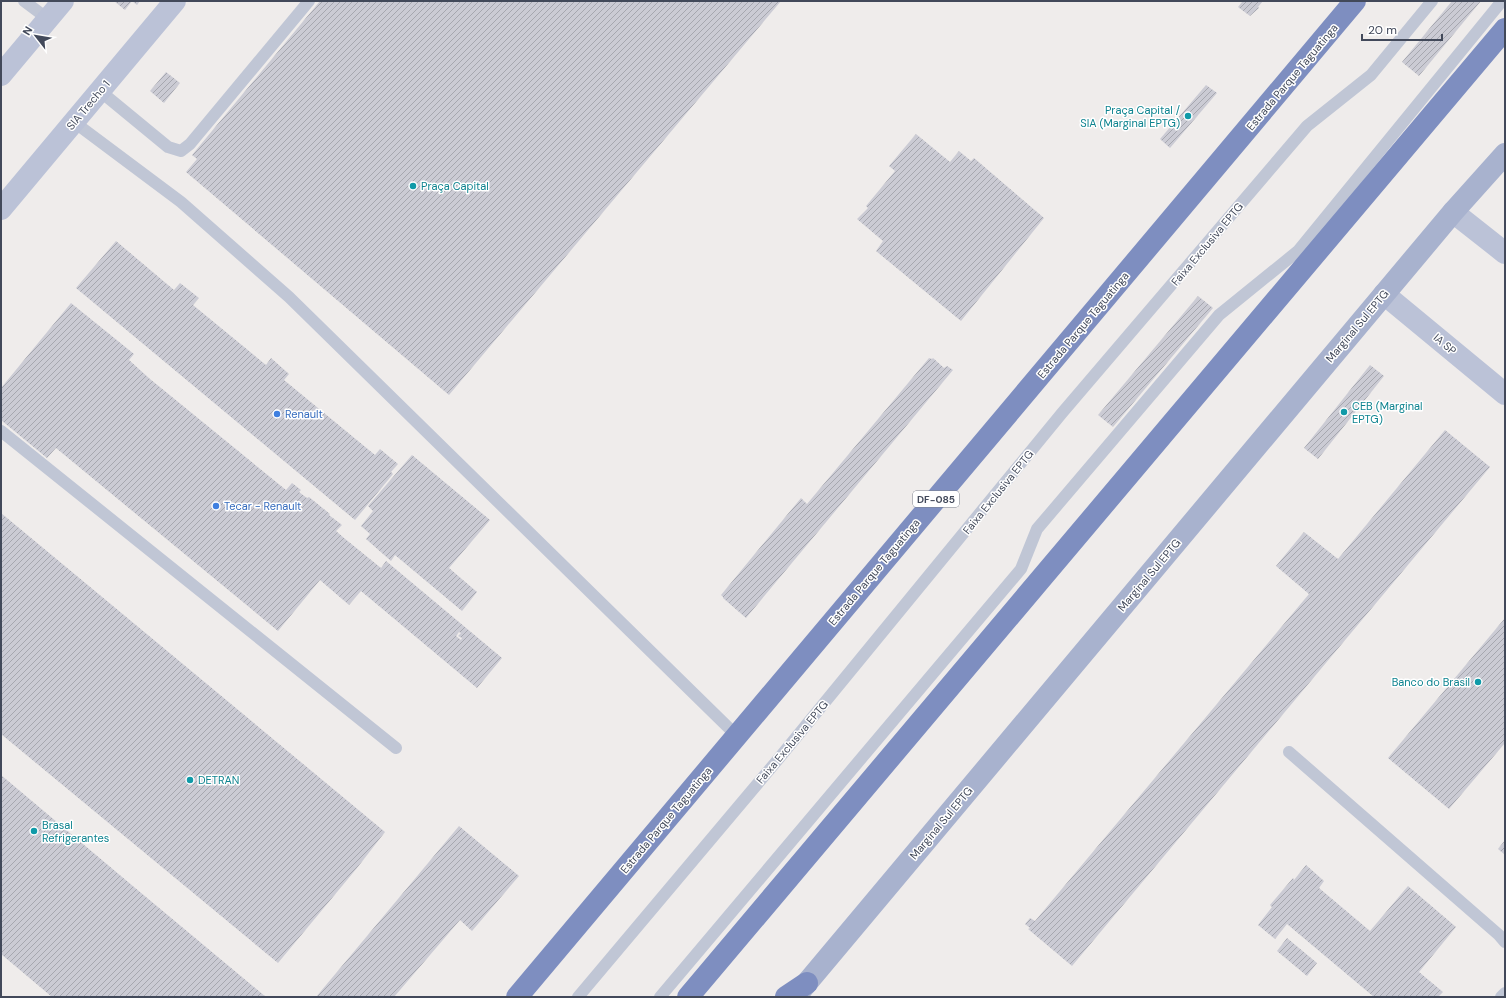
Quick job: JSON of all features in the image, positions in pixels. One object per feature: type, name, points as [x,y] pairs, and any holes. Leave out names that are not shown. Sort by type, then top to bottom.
[{"type":"highway","name":"Estrada Parque Taguatinga","points":[[517,997],[1356,1]]},
{"type":"highway","points":[[688,997],[1505,29]]},
{"type":"highway","points":[[786,997],[801,990]]},
{"type":"main road","points":[[1,75],[63,1]]},
{"type":"main road","name":"SIA Trecho 1","points":[[1,209],[175,1]]},
{"type":"main road","name":"Marginal Sul EPTG","points":[[801,990],[1453,212],[1505,154]]},
{"type":"main road","points":[[1453,212],[1505,253]]},
{"type":"main road","name":"IA SP","points":[[1384,294],[1505,394]]},
{"type":"lane","points":[[24,1],[48,19]]},
{"type":"lane","points":[[100,91],[168,147],[181,150],[190,144],[309,1]]},
{"type":"lane","name":"Faixa Exclusiva EPTG","points":[[578,997],[780,757],[1068,407],[1307,126],[1371,75],[1432,1]]},
{"type":"lane","points":[[660,997],[1021,569],[1037,529],[1047,517],[1219,314],[1298,251],[1502,1]]},
{"type":"lane","points":[[74,122],[181,202],[289,297],[737,736]]},
{"type":"lane","points":[[1,431],[396,748]]},
{"type":"lane","points":[[1289,752],[1499,935],[1505,942]]},
{"type":"lane","points":[[1502,997],[1505,992]]},
{"type":"building","points":[[114,1],[132,1],[125,10]]},
{"type":"building","points":[[132,1],[140,1],[137,5]]},
{"type":"building","name":"Praça Capital","points":[[320,1],[781,1],[449,395],[186,172],[197,159],[192,155]]},
{"type":"building","points":[[1241,1],[1263,1],[1258,7],[1259,8],[1250,16],[1238,7],[1242,2]]},
{"type":"building","points":[[1452,1],[1481,1],[1419,76],[1402,62]]},
{"type":"building","points":[[166,72],[180,83],[164,103],[150,91]]},
{"type":"building","name":"Praça Capital / SIA (Marginal EPTG)","points":[[1206,85],[1217,93],[1170,148],[1160,139]]},
{"type":"building","points":[[916,134],[950,162],[959,151],[971,161],[974,158],[1044,218],[961,321],[876,251],[883,241],[857,219],[868,208],[866,206],[895,171],[889,166]]},
{"type":"building","name":"Renault","points":[[116,241],[174,290],[180,283],[199,298],[193,305],[266,365],[271,358],[289,374],[284,380],[375,455],[380,449],[398,464],[391,472],[393,474],[355,520],[76,288]]},
{"type":"building","points":[[1198,296],[1213,308],[1113,427],[1098,415]]},
{"type":"building","name":"Tecar - Renault","points":[[71,303],[134,354],[129,360],[150,379],[286,490],[292,483],[301,490],[299,492],[307,498],[309,497],[342,525],[336,531],[344,538],[381,568],[386,561],[502,658],[477,688],[361,591],[349,605],[320,580],[278,631],[56,448],[47,458],[1,420],[1,388]],"holes":[[[459,632],[461,633],[458,636],[462,638],[461,640],[456,636]]]},
{"type":"building","points":[[929,358],[933,358],[944,368],[947,366],[953,370],[746,618],[721,595],[801,498],[807,504]]},
{"type":"building","name":"CEB (Marginal EPTG)","points":[[1370,365],[1384,376],[1318,459],[1304,448]]},
{"type":"building","points":[[1445,430],[1490,467],[1072,966],[1028,929],[1030,928],[1025,924],[1030,918],[1035,921],[1309,594],[1276,566],[1304,532],[1338,559]]},
{"type":"building","points":[[412,455],[490,520],[449,568],[477,592],[462,611],[395,555],[391,561],[366,539],[370,534],[361,526],[373,511],[368,506]]},
{"type":"building","name":"DETRAN","points":[[1,513],[385,832],[278,963],[1,734]]},
{"type":"building","name":"Banco do Brasil","points":[[1505,618],[1505,743],[1449,809],[1388,758]]},
{"type":"building","name":"Brasal Refrigerantes","points":[[1,775],[266,997],[52,997],[1,954]]},
{"type":"building","points":[[459,826],[519,876],[472,931],[460,920],[394,997],[316,997]]},
{"type":"building","points":[[1505,840],[1505,855],[1498,849]]},
{"type":"building","points":[[1306,865],[1324,881],[1319,888],[1370,931],[1408,886],[1456,927],[1419,972],[1443,992],[1438,997],[1374,997],[1287,924],[1275,939],[1258,925],[1272,907],[1270,905]]},
{"type":"building","points":[[1287,938],[1317,963],[1307,976],[1277,951]]},
{"type":"place","name":"Praça Capital / SIA (Marginal EPTG)","points":[[1188,116]]},
{"type":"place","name":"Praça Capital","points":[[413,186]]},
{"type":"place","name":"CEB (Marginal EPTG)","points":[[1344,412]]},
{"type":"place","name":"Renault","points":[[277,414]]},
{"type":"place","name":"Tecar - Renault","points":[[216,506]]},
{"type":"place","name":"Banco do Brasil","points":[[1478,682]]},
{"type":"place","name":"DETRAN","points":[[190,780]]},
{"type":"place","name":"Brasal Refrigerantes","points":[[34,831]]}]
